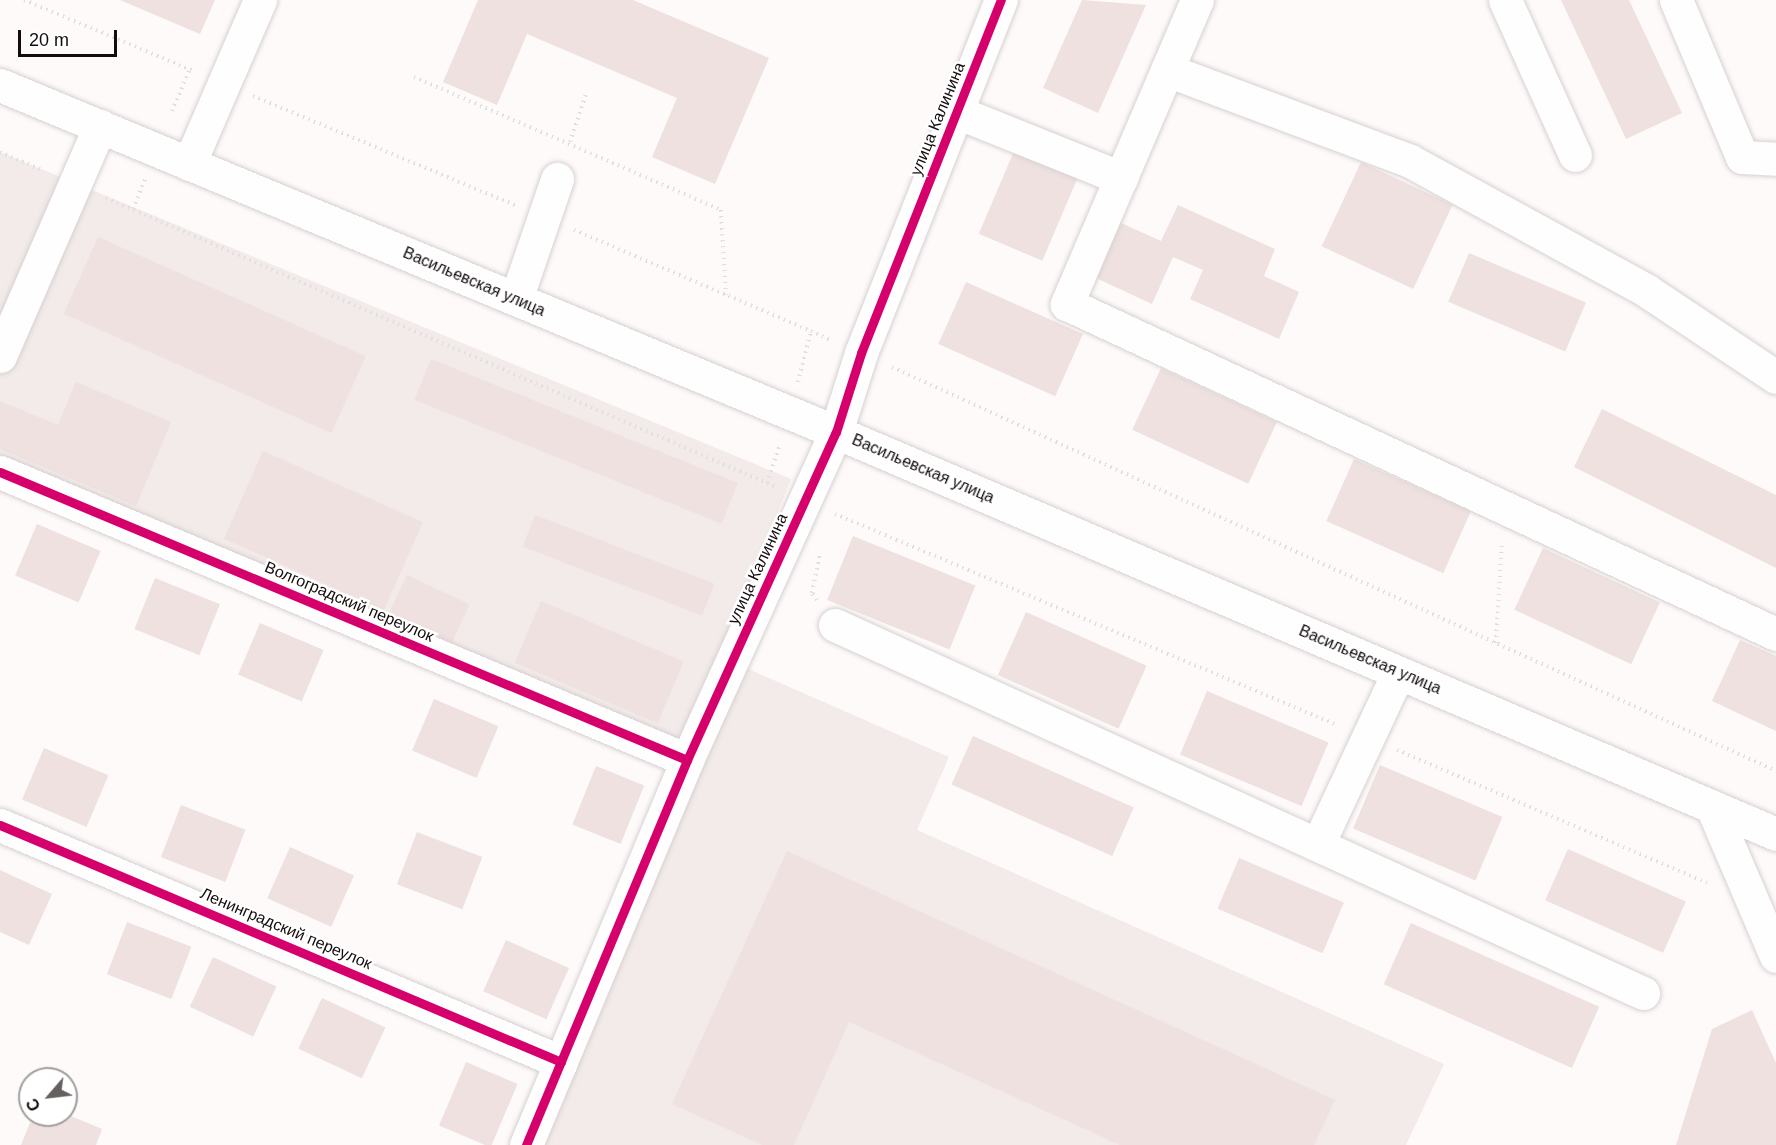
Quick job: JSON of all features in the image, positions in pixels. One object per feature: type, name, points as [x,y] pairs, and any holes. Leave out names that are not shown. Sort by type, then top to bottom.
[{"type":"street","points":[[189,164],[260,0]]},
{"type":"street","name":"улица Калинина","points":[[526,1145],[687,760],[816,512],[836,432],[861,353],[1001,0]]},
{"type":"street","points":[[1197,0],[1067,304],[1776,633]]},
{"type":"street","points":[[1505,0],[1575,155]]},
{"type":"street","points":[[1676,0],[1742,157],[1776,159]]},
{"type":"street","points":[[1167,70],[1410,161],[1647,291],[1776,377]]},
{"type":"street","name":"Васильевская улица","points":[[0,85],[836,432],[1776,834]]},
{"type":"street","points":[[957,112],[1121,178]]},
{"type":"street","points":[[0,356],[100,126]]},
{"type":"street","points":[[516,299],[557,179]]},
{"type":"street","name":"Волгоградский переулок","points":[[0,472],[687,760]]},
{"type":"street","points":[[835,626],[1643,993]]},
{"type":"street","points":[[1318,844],[1366,737],[1398,673]]},
{"type":"street","points":[[1712,807],[1776,956]]},
{"type":"street","name":"Ленинградский переулок","points":[[0,825],[561,1062]]},
{"type":"path","points":[[24,0],[544,217],[861,353],[1776,771]]},
{"type":"path","points":[[414,77],[570,142],[721,210],[726,295]]},
{"type":"path","points":[[557,179],[587,91]]},
{"type":"path","points":[[0,152],[767,483],[816,512],[828,511],[1366,737],[1753,903]]},
{"type":"path","points":[[767,483],[811,331]]},
{"type":"path","points":[[1496,643],[1503,507]]},
{"type":"path","points":[[821,546],[812,593],[835,626]]},
{"type":"shaded area","points":[[0,152],[791,479],[684,747],[0,460]]},
{"type":"shaded area","points":[[746,668],[949,757],[917,830],[1444,1064],[1406,1145],[539,1145]]},
{"type":"building","points":[[120,0],[215,0],[200,34]]},
{"type":"building","points":[[478,0],[633,0],[769,58],[715,184],[652,157],[677,98],[527,34],[497,105],[443,82]]},
{"type":"building","points":[[1082,0],[1146,5],[1098,113],[1043,88]]},
{"type":"building","points":[[1561,0],[1629,0],[1682,113],[1626,139]]},
{"type":"building","points":[[1014,151],[1078,178],[1042,261],[979,234]]},
{"type":"building","points":[[1361,162],[1453,205],[1413,289],[1322,246]]},
{"type":"building","points":[[1178,205],[1275,249],[1264,276],[1299,292],[1279,339],[1190,299],[1203,270],[1173,257],[1152,304],[1094,277],[1119,222],[1161,241]]},
{"type":"building","points":[[98,237],[366,356],[332,433],[64,314]]},
{"type":"building","points":[[1469,253],[1586,303],[1565,351],[1448,302]]},
{"type":"building","points":[[966,282],[1083,334],[1055,396],[938,344]]},
{"type":"building","points":[[431,359],[738,483],[721,524],[415,400]]},
{"type":"building","points":[[1161,368],[1277,422],[1248,484],[1132,430]]},
{"type":"building","points":[[76,382],[171,422],[136,506],[0,449],[0,401],[58,425]]},
{"type":"building","points":[[1602,409],[1776,495],[1776,568],[1574,467]]},
{"type":"building","points":[[263,451],[423,522],[384,610],[224,539]]},
{"type":"building","points":[[1354,459],[1471,511],[1443,573],[1326,521]]},
{"type":"building","points":[[535,515],[714,584],[702,616],[523,547]]},
{"type":"building","points":[[37,524],[101,551],[79,603],[15,576]]},
{"type":"building","points":[[853,536],[975,585],[950,649],[827,600]]},
{"type":"building","points":[[1543,548],[1660,603],[1631,664],[1514,610]]},
{"type":"building","points":[[407,575],[470,604],[452,642],[389,613]]},
{"type":"building","points":[[155,578],[220,604],[199,655],[134,629]]},
{"type":"building","points":[[541,601],[684,662],[657,723],[515,663]]},
{"type":"building","points":[[1026,612],[1147,666],[1119,729],[998,675]]},
{"type":"building","points":[[260,623],[324,650],[302,702],[238,675]]},
{"type":"building","points":[[1740,640],[1776,656],[1776,731],[1712,701]]},
{"type":"building","points":[[1207,691],[1329,743],[1302,806],[1180,755]]},
{"type":"building","points":[[434,699],[498,726],[477,778],[412,751]]},
{"type":"building","points":[[973,736],[1134,808],[1112,856],[951,784]]},
{"type":"building","points":[[44,748],[108,775],[87,827],[22,800]]},
{"type":"building","points":[[1380,765],[1502,817],[1475,880],[1353,829]]},
{"type":"building","points":[[596,766],[644,785],[621,844],[572,824]]},
{"type":"building","points":[[181,805],[245,830],[225,882],[161,857]]},
{"type":"building","points":[[417,832],[482,857],[462,909],[397,884]]},
{"type":"building","points":[[290,847],[354,875],[331,927],[267,898]]},
{"type":"building","points":[[1568,849],[1686,901],[1663,953],[1545,900]]},
{"type":"building","points":[[787,851],[1335,1100],[1314,1145],[1120,1145],[849,1022],[794,1145],[762,1145],[672,1104]]},
{"type":"building","points":[[1239,858],[1344,903],[1322,953],[1218,909]]},
{"type":"building","points":[[0,870],[52,894],[29,945],[0,932]]},
{"type":"building","points":[[127,922],[191,947],[171,999],[107,974]]},
{"type":"building","points":[[1411,923],[1599,1007],[1572,1068],[1384,984]]},
{"type":"building","points":[[506,940],[569,968],[546,1019],[483,991]]},
{"type":"building","points":[[213,957],[276,987],[253,1036],[190,1007]]},
{"type":"building","points":[[322,998],[385,1028],[362,1078],[298,1049]]},
{"type":"building","points":[[1752,1010],[1776,1063],[1776,1145],[1676,1145],[1712,1029]]},
{"type":"building","points":[[466,1062],[518,1084],[492,1145],[485,1145],[439,1126]]},
{"type":"building","points":[[78,1119],[102,1129],[96,1145],[21,1145],[28,1127],[78,1127]]},
{"type":"cycle path","points":[[526,1145],[687,760],[836,432],[861,353],[1001,0]]},
{"type":"cycle path","points":[[0,472],[687,760]]},
{"type":"cycle path","points":[[0,825],[561,1062]]}]
